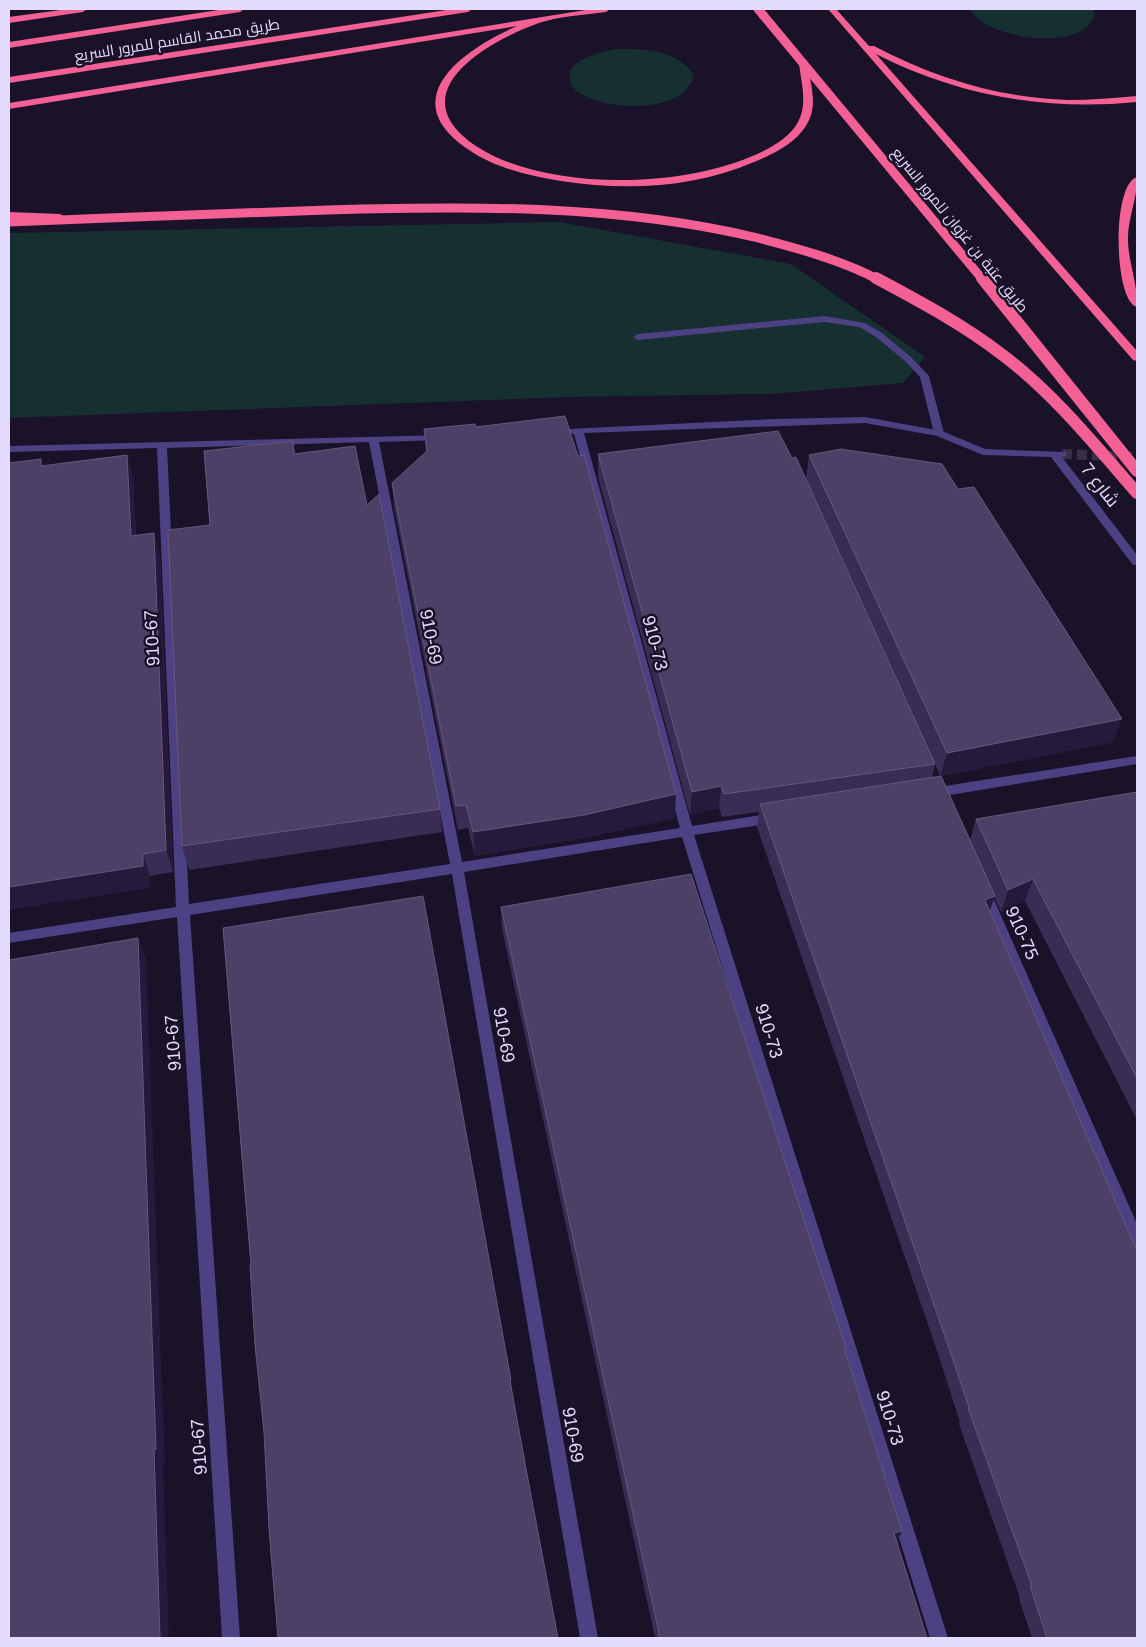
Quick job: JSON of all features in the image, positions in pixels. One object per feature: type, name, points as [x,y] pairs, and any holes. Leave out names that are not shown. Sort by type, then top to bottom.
[{"type":"highway","points":[[9,20],[83,9]]},
{"type":"highway","name":"طريق محمد القاسم للمرور السريع","points":[[9,45],[240,9]]},
{"type":"highway","name":"طريق محمد القاسم للمرور السريع","points":[[9,80],[468,9]]},
{"type":"highway","points":[[9,106],[606,9]]},
{"type":"highway","name":"طريق عتبة بن غزوان للمرور السريع","points":[[758,9],[998,298],[1137,472]]},
{"type":"highway","points":[[832,9],[1137,358]]},
{"type":"highway","points":[[540,20],[495,41],[463,62],[449,75],[441,94],[442,113],[453,132],[473,148],[502,162],[561,178],[605,182],[680,180],[729,169],[749,162],[781,145],[800,126],[808,106],[803,63]]},
{"type":"highway","points":[[862,42],[888,57],[919,71],[993,94],[1034,102],[1071,104],[1107,103],[1137,99]]},
{"type":"highway","points":[[1137,180],[1126,205],[1122,244],[1124,265],[1130,288],[1137,304]]},
{"type":"highway","points":[[9,222],[375,209],[503,208],[572,211],[655,218],[751,235],[814,253],[859,270],[902,290],[943,313],[1025,373],[1050,397],[1137,493]]},
{"type":"highway","points":[[9,214],[87,219]]},
{"type":"street","points":[[559,432],[776,427],[865,420],[938,433],[929,390],[924,376],[908,358],[879,334],[862,325],[825,319],[638,337]]},
{"type":"street","name":"910-73","points":[[578,431],[687,832],[939,1638]]},
{"type":"street","name":"شارع 7","points":[[938,433],[983,452],[1058,454],[1137,562]]},
{"type":"street","points":[[9,449],[374,441],[452,437]]},
{"type":"street","name":"910-69","points":[[374,441],[457,868],[589,1638]]},
{"type":"street","name":"910-67","points":[[162,445],[183,910],[231,1638]]},
{"type":"street","points":[[921,795],[1137,760]]},
{"type":"street","points":[[9,938],[785,816]]},
{"type":"street","name":"910-75","points":[[980,882],[1137,1241]]},
{"type":"green space","points":[[970,9],[1092,9],[1095,13],[1088,26],[1074,34],[1056,38],[1036,38],[1014,35],[995,28],[980,20]]},
{"type":"green space","points":[[616,49],[649,50],[669,55],[687,66],[694,75],[688,87],[678,96],[663,102],[647,105],[630,106],[597,101],[582,95],[576,90],[570,80],[570,73],[573,67],[586,58]]},
{"type":"green space","points":[[559,222],[791,264],[925,357],[903,383],[772,394],[570,397],[9,418],[9,233]]},
{"type":"building","points":[[565,416],[578,456],[584,455],[676,794],[584,815],[473,832],[466,805],[456,806],[392,483],[427,451],[424,429],[475,424],[476,427]]},
{"type":"building","points":[[778,431],[792,458],[796,457],[935,764],[724,794],[721,786],[692,792],[598,454]]},
{"type":"building","points":[[293,441],[294,454],[355,446],[367,505],[379,494],[440,809],[182,846],[168,530],[210,525],[204,451]]},
{"type":"building","points":[[841,449],[942,464],[958,489],[974,487],[1122,719],[947,753],[809,455]]},
{"type":"building","points":[[127,455],[131,536],[154,533],[166,850],[143,854],[143,866],[9,887],[9,463],[41,459],[41,466]]},
{"type":"building","points":[[941,776],[995,896],[985,900],[1137,1251],[1137,1638],[1047,1638],[1030,1586],[1032,1586],[968,1408],[760,804]]},
{"type":"building","points":[[1137,792],[1137,1078],[1033,879],[1008,890],[976,819]]},
{"type":"building","points":[[691,874],[846,1348],[844,1348],[902,1531],[894,1533],[927,1638],[660,1638],[501,907]]},
{"type":"building","points":[[423,896],[558,1638],[278,1638],[269,1529],[264,1432],[255,1345],[251,1265],[223,928]]},
{"type":"building","points":[[138,938],[156,1449],[154,1449],[160,1638],[9,1638],[9,960]]},
{"type":"tunnel","points":[[1062,454],[1137,457]]}]
